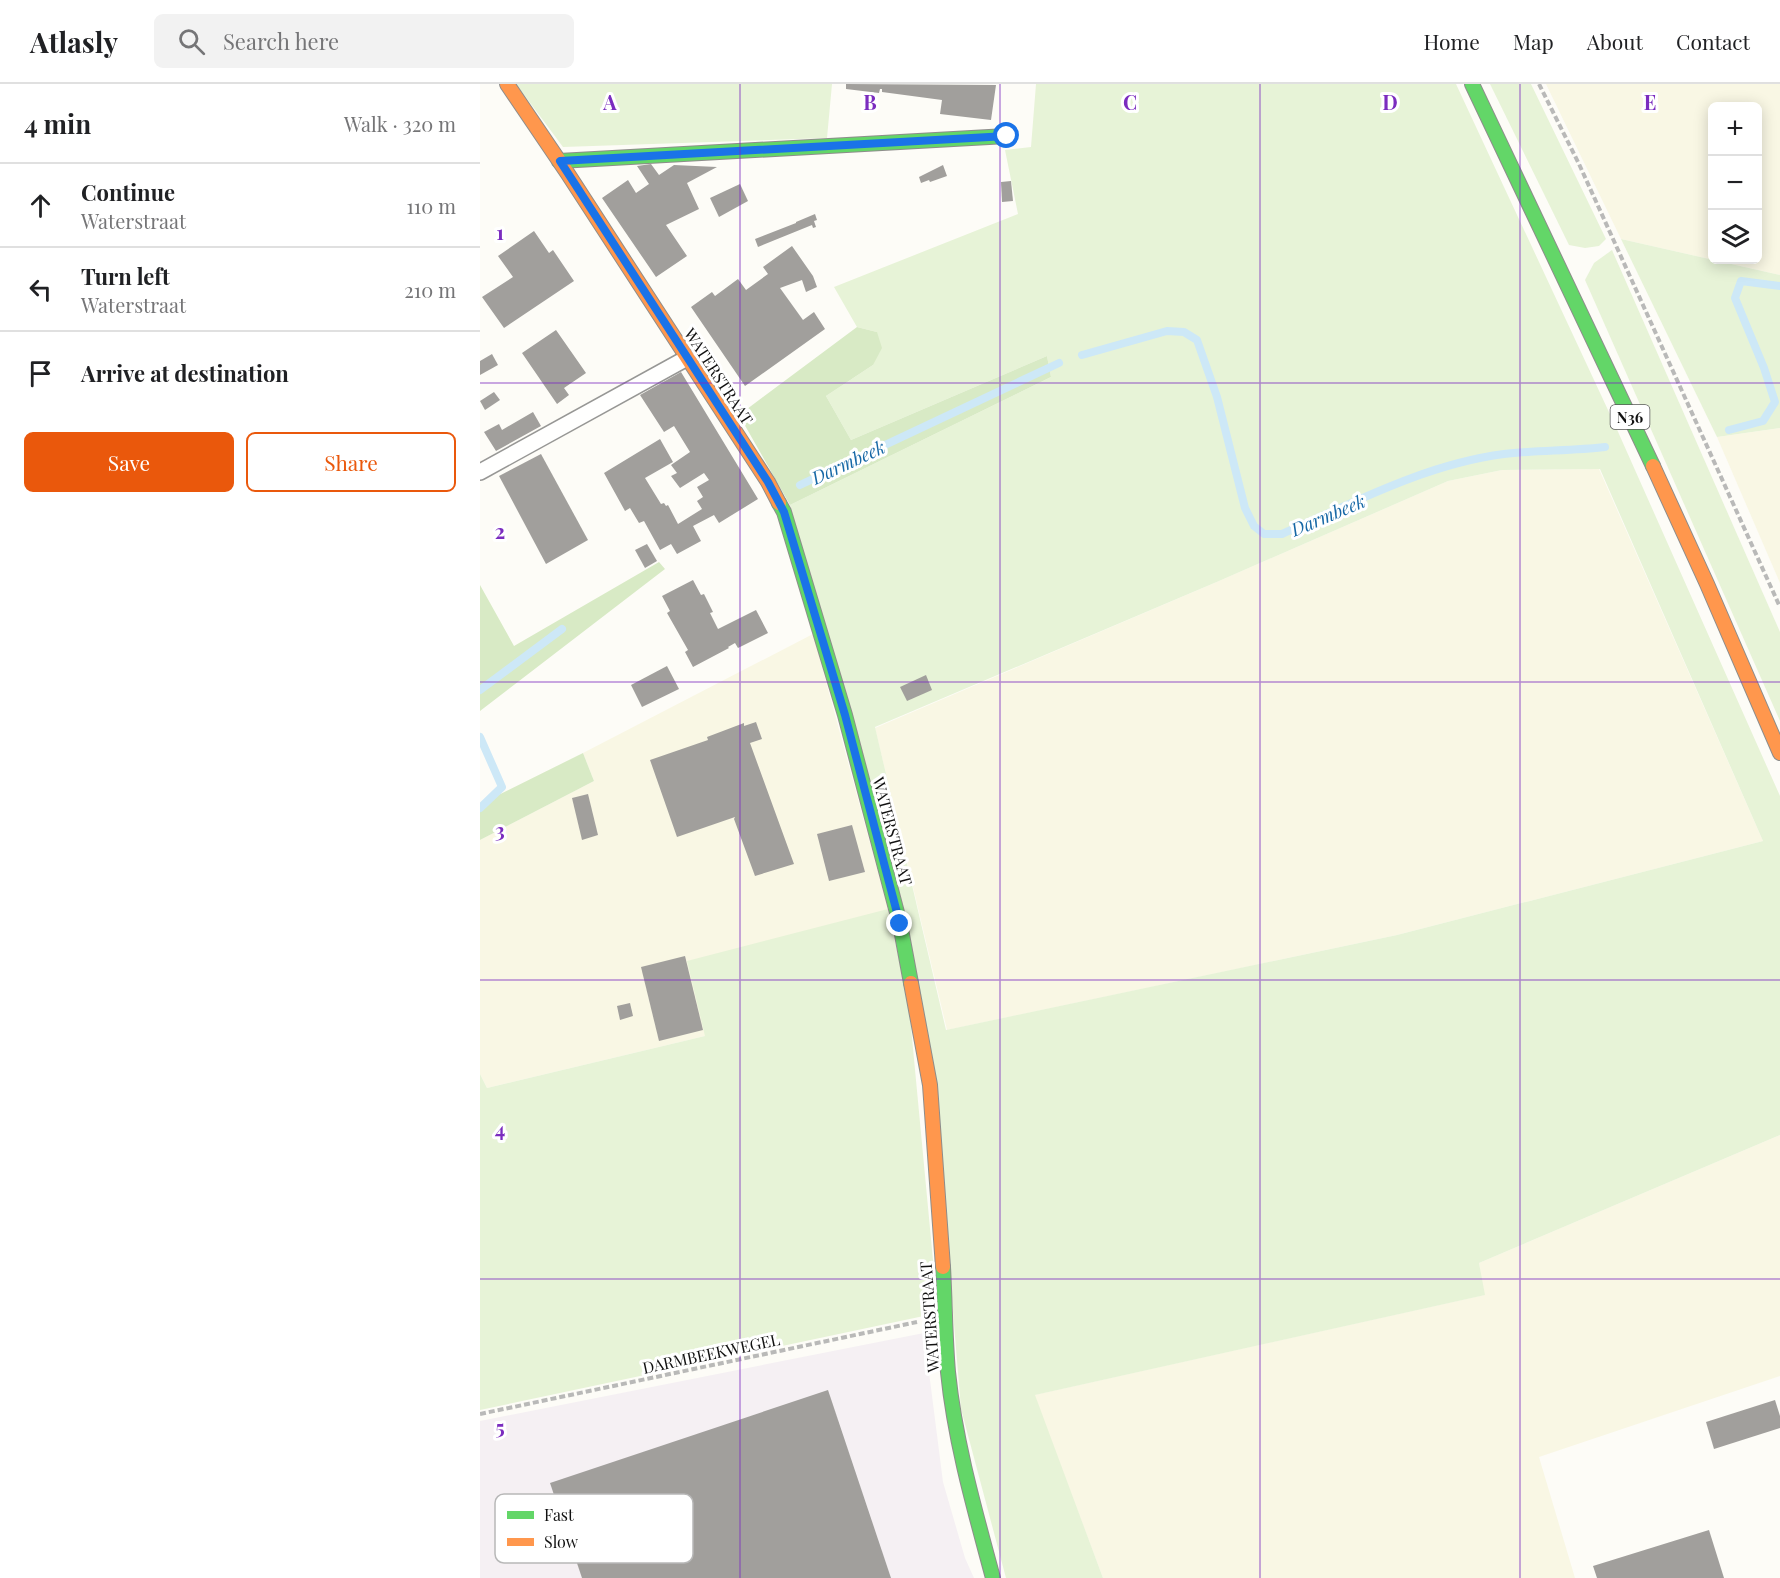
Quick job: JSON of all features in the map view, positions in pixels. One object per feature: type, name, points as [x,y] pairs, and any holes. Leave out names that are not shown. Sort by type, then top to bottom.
[{"type":"street","name":"WATERSTRAAT","points":[[507,84],[560,161],[768,482],[784,512],[848,727],[900,924],[930,1085],[948,1371],[955,1421],[993,1578]]},
{"type":"street","name":"N36","points":[[1472,84],[1671,502],[1780,753]]},
{"type":"street","points":[[560,161],[1007,136]]},
{"type":"lane","points":[[480,472],[687,358]]},
{"type":"path","points":[[1539,84],[1579,164],[1780,607]]},
{"type":"path","name":"DARMBEEKWEGEL","points":[[480,1414],[946,1316]]},
{"type":"shaded area","points":[[1546,84],[1780,84],[1780,275],[1732,264],[1762,264],[1762,102],[1708,102],[1708,259],[1621,239]]},
{"type":"shaded area","points":[[1780,428],[1780,583],[1717,437]]},
{"type":"shaded area","points":[[1599,469],[1763,841],[1397,935],[947,1030],[875,728],[1448,481],[1502,470]]},
{"type":"shaded area","points":[[813,634],[888,909],[705,1036],[487,1088],[480,1074],[480,840],[594,781],[583,753]]},
{"type":"shaded area","points":[[1780,1135],[1780,1376],[1539,1457],[1575,1578],[1103,1578],[1034,1395],[1484,1295],[1479,1263]]},
{"type":"shaded area","points":[[924,1333],[943,1482],[965,1558],[974,1578],[480,1578],[480,1421]]},
{"type":"green space","points":[[516,84],[832,84],[827,138],[563,147]]},
{"type":"green space","points":[[1036,84],[1456,84],[1615,425],[1780,796],[1780,1135],[1479,1263],[1485,1295],[1035,1395],[1103,1578],[1006,1578],[961,1409],[932,1057],[790,505],[1051,377],[1047,356],[851,440],[826,396],[873,365],[877,332],[857,327],[834,287],[1018,214],[1005,150],[1031,147]],"holes":[[[1600,469],[1763,841],[1397,935],[946,1030],[875,727],[1448,481],[1502,470]]]},
{"type":"green space","points":[[1490,84],[1531,84],[1606,239],[1599,246],[1585,248],[1569,245]]},
{"type":"green space","points":[[1621,239],[1708,259],[1708,264],[1731,264],[1780,275],[1780,428],[1717,437]]},
{"type":"green space","points":[[1612,250],[1780,632],[1780,721],[1585,280],[1594,263]]},
{"type":"green space","points":[[857,327],[877,332],[882,348],[873,365],[826,396],[851,440],[1047,356],[1051,377],[790,505],[739,415]]},
{"type":"green space","points":[[659,562],[665,569],[480,711],[480,585],[514,646]]},
{"type":"green space","points":[[583,753],[594,781],[480,840],[480,804]]},
{"type":"green space","points":[[888,909],[909,1006],[938,1313],[480,1410],[480,1074],[487,1088],[705,1036],[687,961]]},
{"type":"building","points":[[846,84],[996,85],[991,120],[940,114],[942,100],[882,92],[882,89],[879,93],[846,89]]},
{"type":"building","points":[[651,164],[659,175],[674,165],[717,167],[687,183],[699,209],[666,225],[687,256],[656,277],[602,198],[628,180],[636,193],[649,184],[637,166]]},
{"type":"building","points":[[943,165],[947,176],[921,183],[919,177]]},
{"type":"building","points":[[1011,181],[1013,201],[1002,202],[1001,182]]},
{"type":"building","points":[[740,184],[748,201],[719,217],[710,198]]},
{"type":"building","points":[[815,214],[816,227],[813,228],[812,225],[758,247],[755,239]]},
{"type":"building","points":[[534,231],[549,253],[553,250],[574,281],[504,328],[482,297],[513,277],[498,256]]},
{"type":"building","points":[[792,246],[813,276],[817,287],[806,292],[802,280],[780,288],[803,320],[814,312],[825,329],[745,386],[691,307],[712,292],[715,296],[738,279],[746,290],[768,274],[763,267]]},
{"type":"building","points":[[556,330],[586,373],[564,388],[569,395],[557,404],[522,353]]},
{"type":"building","points":[[492,354],[498,365],[480,375],[480,361]]},
{"type":"building","points":[[681,372],[758,499],[719,523],[714,515],[693,526],[701,541],[677,554],[671,544],[660,550],[644,521],[639,523],[630,508],[625,511],[604,473],[660,439],[673,462],[645,478],[661,504],[668,505],[678,524],[702,509],[697,501],[703,497],[697,487],[709,480],[704,473],[680,488],[671,476],[677,473],[671,465],[690,452],[674,426],[664,432],[640,395]]},
{"type":"building","points":[[494,392],[500,400],[485,410],[480,401]]},
{"type":"building","points":[[533,412],[541,426],[496,451],[484,432],[499,424],[502,430]]},
{"type":"building","points":[[541,454],[588,540],[546,564],[499,476]]},
{"type":"building","points":[[647,544],[657,561],[645,568],[635,550]]},
{"type":"building","points":[[693,580],[701,595],[704,594],[718,629],[756,610],[768,633],[738,648],[735,643],[693,667],[685,652],[688,650],[667,613],[670,611],[662,596]]},
{"type":"building","points":[[667,666],[679,689],[642,707],[631,685]]},
{"type":"building","points":[[926,675],[932,690],[907,701],[900,687]]},
{"type":"building","points":[[756,722],[762,739],[750,743],[794,864],[755,876],[735,817],[677,837],[650,760],[708,740],[707,737],[744,723],[744,726]]},
{"type":"building","points":[[588,794],[598,835],[582,840],[572,798]]},
{"type":"building","points":[[852,825],[865,872],[829,881],[817,834]]},
{"type":"building","points":[[685,956],[703,1030],[659,1041],[641,967]]},
{"type":"building","points":[[630,1003],[633,1016],[620,1020],[617,1006]]},
{"type":"building","points":[[828,1390],[891,1578],[582,1578],[577,1563],[693,1563],[693,1494],[554,1494],[550,1483]]},
{"type":"building","points":[[1775,1400],[1780,1416],[1780,1428],[1714,1449],[1706,1422]]},
{"type":"building","points":[[1709,1530],[1724,1578],[1597,1578],[1593,1566]]},
{"type":"waterway","name":"Darmbeek","points":[[1729,430],[1763,421],[1775,402],[1764,368],[1735,298],[1741,281],[1780,286]]},
{"type":"waterway","name":"Darmbeek","points":[[1082,355],[1167,331],[1184,332],[1197,340],[1217,397],[1245,508],[1254,526],[1264,534],[1282,534],[1390,486],[1446,466],[1504,454],[1605,447]]},
{"type":"waterway","name":"Darmbeek","points":[[800,485],[1059,363]]},
{"type":"waterway","name":"Darmbeek","points":[[480,690],[562,629]]},
{"type":"waterway","name":"Darmbeek","points":[[480,737],[502,787],[480,808]]},
{"type":"traffic: fast","points":[[1472,84],[1653,466]]},
{"type":"traffic: fast","points":[[559,161],[1007,136]]},
{"type":"traffic: fast","points":[[779,503],[784,512],[845,715],[900,924],[911,983]]},
{"type":"traffic: fast","points":[[943,1267],[947,1359],[955,1424],[993,1578]]},
{"type":"traffic: slow","points":[[507,84],[768,482],[779,503]]},
{"type":"traffic: slow","points":[[1653,466],[1780,753]]},
{"type":"traffic: slow","points":[[911,983],[930,1085],[943,1267]]},
{"type":"route","points":[[900,924],[845,715],[784,512],[768,482],[560,161],[1007,136]]}]
